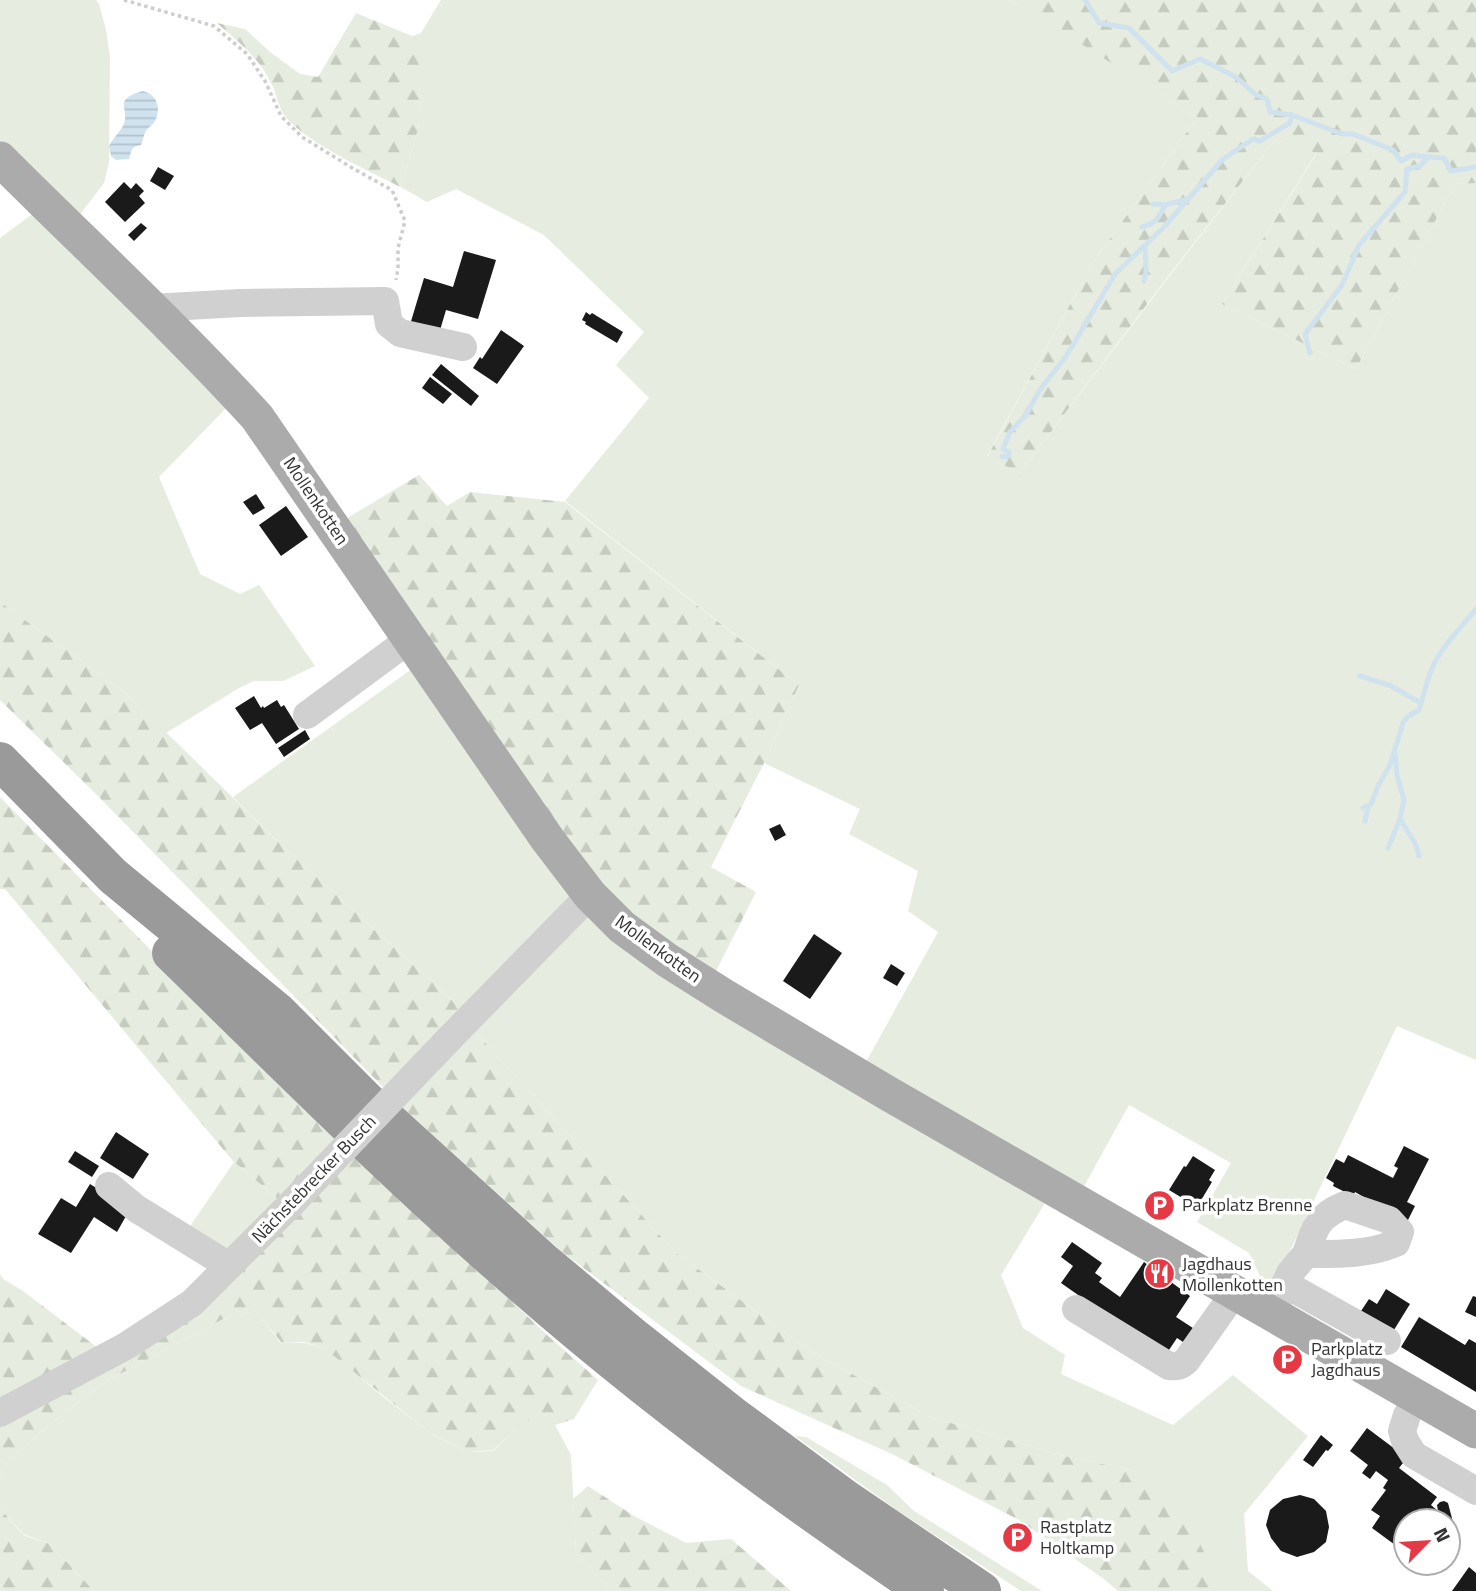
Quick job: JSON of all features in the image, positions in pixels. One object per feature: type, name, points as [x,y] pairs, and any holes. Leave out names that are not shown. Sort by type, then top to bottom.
[{"type":"highway","points":[[0,761],[113,876],[278,1012],[368,1101],[543,1261],[731,1414],[846,1499],[982,1591]]},
{"type":"highway","points":[[0,785],[343,1122],[521,1285],[618,1367],[708,1437],[831,1528],[925,1591]]},
{"type":"highway","points":[[635,1338],[794,1427]]},
{"type":"main road","name":"Mollenkotten","points":[[0,159],[257,417],[548,840],[590,895],[622,927],[667,960],[724,996],[1235,1292],[1278,1299],[1418,1398],[1476,1430]]},
{"type":"street","points":[[151,308],[240,303],[385,301],[389,324],[400,333],[463,347]]},
{"type":"street","points":[[307,715],[410,639]]},
{"type":"street","name":"Nächstebrecker Busch","points":[[0,1413],[126,1346],[192,1303],[590,895]]},
{"type":"street","points":[[109,1186],[137,1209],[229,1266]]},
{"type":"street","points":[[1306,1254],[1290,1273],[1278,1299],[1388,1340]]},
{"type":"street","points":[[1076,1309],[1169,1366],[1176,1367],[1187,1360],[1235,1292]]},
{"type":"street","points":[[1418,1398],[1407,1415],[1402,1431],[1405,1441],[1415,1455],[1476,1492]]},
{"type":"path","points":[[124,0],[214,26],[247,54],[265,81],[281,116],[302,137],[392,190],[405,221],[398,248],[394,292],[385,301]]},
{"type":"green space","points":[[0,0],[96,0],[99,4],[110,57],[109,162],[104,183],[78,217],[0,142]]},
{"type":"green space","points":[[441,0],[1009,0],[1058,28],[1197,118],[1093,262],[987,456],[1020,473],[1275,140],[1317,152],[1222,304],[1356,369],[1455,184],[1476,182],[1476,1060],[1397,1026],[1269,1295],[1249,1253],[1197,1222],[1231,1163],[1129,1105],[1083,1188],[866,1062],[938,932],[908,911],[918,871],[849,834],[860,809],[764,763],[799,685],[565,501],[649,398],[616,365],[644,332],[544,235],[456,189],[427,202],[401,187],[420,122],[421,33]]},
{"type":"green space","points":[[1009,0],[1476,0],[1476,183],[1455,184],[1356,369],[1222,304],[1317,153],[1275,140],[1020,473],[987,457],[1093,262],[1197,118]]},
{"type":"green space","points":[[356,13],[412,36],[422,33],[420,122],[401,187],[337,154],[291,123],[283,113],[261,66],[217,23],[245,29],[300,74],[318,77]]},
{"type":"green space","points":[[42,207],[230,404],[159,477],[200,574],[240,594],[259,585],[315,666],[283,681],[254,681],[166,733],[128,695],[0,602],[0,238]]},
{"type":"green space","points":[[419,475],[447,506],[470,492],[565,502],[799,685],[764,763],[711,867],[756,892],[716,971],[668,943],[600,889],[344,520]]},
{"type":"green space","points":[[0,602],[128,695],[274,838],[464,1011],[383,1087],[95,793],[0,700]]},
{"type":"green space","points":[[416,666],[579,897],[464,1011],[274,838],[233,797]]},
{"type":"green space","points":[[0,797],[339,1138],[278,1199],[233,1161],[5,889],[0,889]]},
{"type":"green space","points":[[588,911],[1048,1198],[1001,1275],[1023,1328],[1065,1355],[1061,1374],[1173,1425],[1233,1375],[1308,1436],[1244,1514],[1248,1571],[1273,1591],[1223,1591],[1135,1471],[1060,1455],[930,1417],[810,1351],[675,1252],[472,1028]]},
{"type":"green space","points":[[472,1028],[675,1252],[810,1351],[930,1417],[1060,1455],[1135,1471],[1187,1517],[1223,1591],[1118,1591],[1019,1520],[894,1455],[741,1386],[561,1251],[401,1106]]},
{"type":"green space","points":[[355,1151],[547,1335],[598,1380],[574,1419],[555,1425],[526,1420],[493,1450],[468,1452],[430,1433],[324,1348],[304,1342],[281,1342],[256,1311],[225,1318],[103,1383],[47,1427],[6,1464],[0,1485],[0,1274],[3,1279],[23,1291],[115,1361]]},
{"type":"green space","points":[[234,1162],[278,1199],[227,1260],[184,1235]]},
{"type":"green space","points":[[256,1311],[280,1342],[305,1343],[327,1349],[433,1435],[468,1452],[493,1451],[526,1419],[555,1425],[571,1455],[576,1554],[612,1591],[94,1591],[50,1544],[23,1534],[0,1508],[0,1484],[6,1464],[47,1427],[103,1383],[225,1318]]},
{"type":"green space","points":[[795,1436],[806,1437],[887,1485],[914,1511],[1042,1591],[1021,1591],[898,1511]]},
{"type":"green space","points":[[588,1486],[634,1516],[686,1543],[731,1539],[791,1591],[612,1591],[576,1554],[573,1499]]},
{"type":"green space","points":[[0,1508],[23,1535],[50,1544],[94,1591],[0,1591]]},
{"type":"water","points":[[143,91],[156,100],[156,119],[146,132],[141,145],[132,149],[129,159],[116,160],[111,156],[109,146],[123,126],[125,102],[133,94]]},
{"type":"building","points":[[158,167],[174,176],[165,190],[150,181]]},
{"type":"building","points":[[124,182],[131,189],[136,183],[144,191],[139,196],[145,203],[125,222],[105,202]]},
{"type":"building","points":[[141,223],[147,228],[134,241],[128,235]]},
{"type":"building","points":[[464,251],[496,260],[478,319],[446,310],[438,337],[409,328],[424,278],[453,287]]},
{"type":"building","points":[[586,312],[623,332],[617,343],[585,324],[582,320]]},
{"type":"building","points":[[501,330],[524,346],[497,384],[473,368]]},
{"type":"building","points":[[441,364],[479,396],[471,406],[432,375]]},
{"type":"building","points":[[430,377],[452,394],[443,404],[422,388]]},
{"type":"building","points":[[256,494],[265,508],[253,515],[243,502]]},
{"type":"building","points":[[286,506],[308,537],[281,556],[259,525]]},
{"type":"building","points":[[254,696],[261,708],[277,700],[281,707],[284,705],[299,729],[276,744],[262,723],[250,730],[235,708]]},
{"type":"building","points":[[305,730],[310,739],[284,757],[278,748]]},
{"type":"building","points":[[780,824],[786,835],[775,841],[769,829]]},
{"type":"building","points":[[814,934],[842,953],[810,999],[783,981]]},
{"type":"building","points":[[891,964],[905,973],[897,986],[883,978]]},
{"type":"building","points":[[116,1132],[149,1154],[133,1179],[100,1158]]},
{"type":"building","points":[[1404,1146],[1429,1159],[1407,1202],[1415,1206],[1407,1222],[1355,1192],[1353,1196],[1333,1186],[1334,1183],[1326,1178],[1336,1159],[1344,1163],[1348,1155],[1393,1178],[1398,1168],[1394,1166]]},
{"type":"building","points":[[75,1151],[99,1166],[92,1177],[68,1162]]},
{"type":"building","points":[[1193,1156],[1215,1170],[1209,1180],[1212,1182],[1197,1207],[1169,1190]]},
{"type":"building","points":[[90,1184],[130,1209],[117,1232],[94,1217],[71,1253],[38,1234],[61,1198],[76,1207]]},
{"type":"building","points":[[1072,1242],[1102,1263],[1095,1273],[1102,1278],[1099,1282],[1120,1297],[1144,1262],[1190,1296],[1176,1317],[1196,1330],[1183,1342],[1177,1338],[1165,1356],[1061,1283],[1073,1266],[1061,1257]]},
{"type":"building","points":[[1386,1289],[1410,1304],[1389,1338],[1357,1317],[1369,1299],[1377,1304]]},
{"type":"building","points":[[1473,1296],[1476,1297],[1476,1317],[1465,1312]]},
{"type":"building","points":[[1419,1317],[1465,1345],[1469,1339],[1476,1343],[1476,1392],[1401,1347]]},
{"type":"building","points":[[1367,1428],[1407,1458],[1399,1468],[1437,1497],[1431,1505],[1433,1507],[1392,1507],[1392,1543],[1372,1528],[1380,1516],[1371,1510],[1386,1490],[1383,1488],[1388,1480],[1376,1471],[1370,1479],[1362,1473],[1368,1465],[1350,1451]]},
{"type":"building","points":[[1321,1435],[1333,1445],[1313,1467],[1303,1460]]},
{"type":"building","points":[[1300,1495],[1314,1499],[1326,1511],[1329,1527],[1326,1542],[1314,1552],[1297,1557],[1281,1551],[1271,1538],[1266,1525],[1270,1510],[1283,1499]]},
{"type":"building","points":[[1440,1502],[1448,1503],[1449,1507],[1437,1507]]},
{"type":"building","points":[[1469,1567],[1476,1573],[1476,1591],[1452,1591]]},
{"type":"waterway","points":[[1085,0],[1099,23],[1129,28],[1172,71],[1200,59],[1236,77],[1256,95],[1267,99],[1270,112],[1292,115]]},
{"type":"waterway","points":[[1002,456],[1009,455],[1009,452],[1003,449],[1010,432],[1026,415],[1039,391],[1067,355],[1115,274],[1163,228],[1223,159],[1253,139],[1260,141],[1290,123],[1292,115],[1393,150],[1401,161],[1412,155],[1428,157]]},
{"type":"waterway","points":[[1310,353],[1305,334],[1342,285],[1359,245],[1405,192],[1407,169],[1420,166],[1428,157],[1444,158],[1451,171],[1476,167]]},
{"type":"waterway","points":[[1153,204],[1165,205],[1184,200]]},
{"type":"waterway","points":[[1142,227],[1151,224],[1165,205]]},
{"type":"waterway","points":[[1144,281],[1145,246]]},
{"type":"waterway","points":[[1363,808],[1371,804],[1390,765],[1403,723],[1407,717],[1419,710],[1435,662],[1476,609]]},
{"type":"waterway","points":[[1360,676],[1389,685],[1421,703]]},
{"type":"waterway","points":[[1388,848],[1400,819],[1404,800],[1395,754]]},
{"type":"waterway","points":[[1365,821],[1368,807]]},
{"type":"waterway","points":[[1400,819],[1416,845],[1419,856]]},
{"type":"place","name":"Parkplatz Brenne","points":[[1159,1205]]},
{"type":"place","name":"Jagdhaus Mollenkotten","points":[[1159,1274]]},
{"type":"place","name":"Parkplatz Jagdhaus","points":[[1288,1359]]},
{"type":"place","name":"Rastplatz Holtkamp","points":[[1017,1537]]}]
